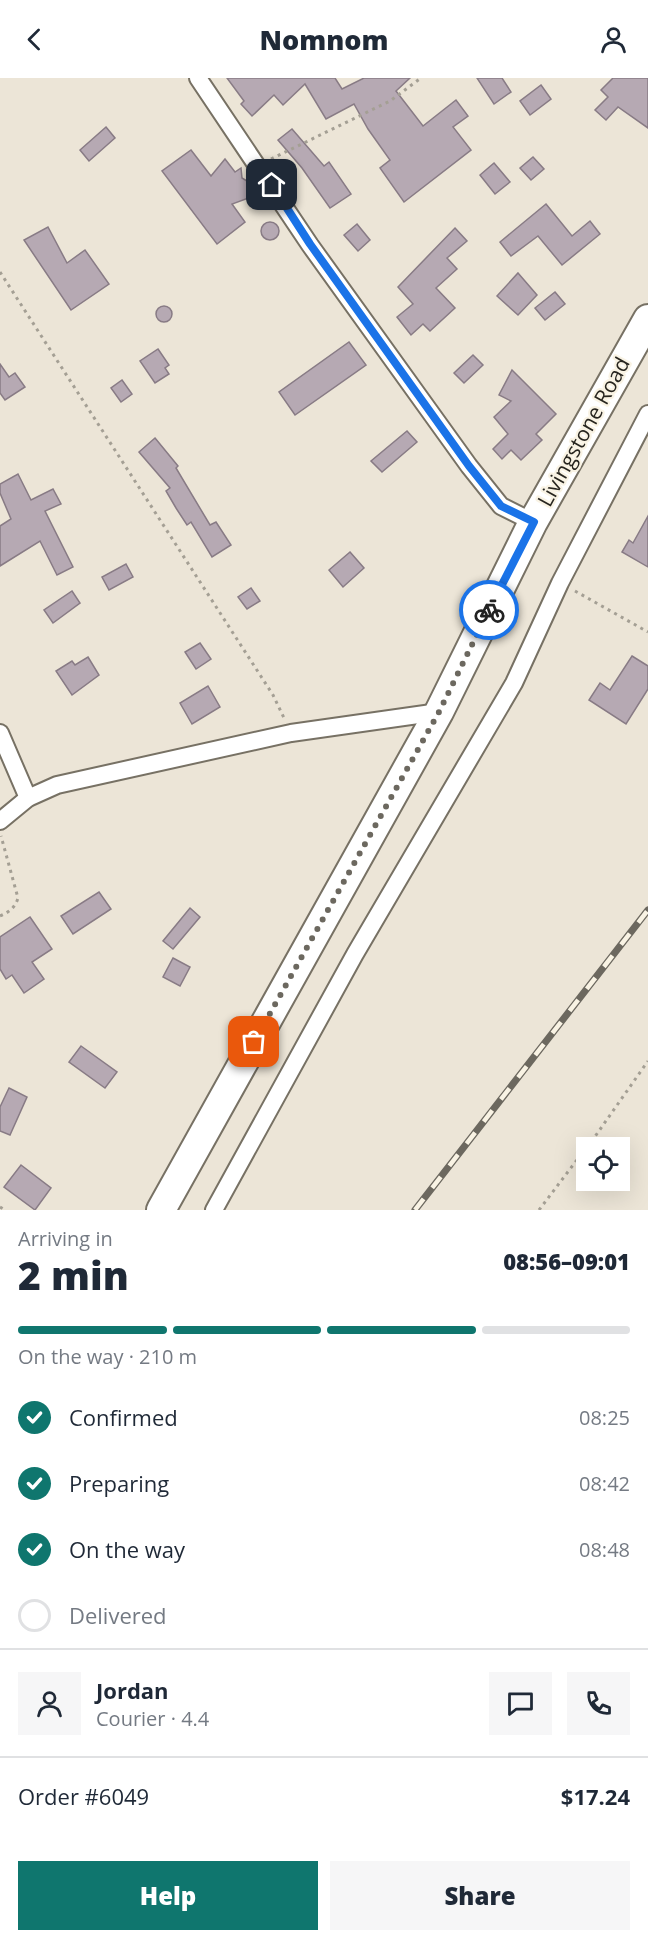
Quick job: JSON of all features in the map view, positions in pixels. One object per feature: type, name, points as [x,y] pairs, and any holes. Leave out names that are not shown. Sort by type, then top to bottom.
[{"type":"highway","name":"Livingstone Road","points":[[160,1210],[439,712],[534,522],[648,319]]},
{"type":"street","points":[[198,78],[310,244],[469,466],[501,506],[534,522]]},
{"type":"street","points":[[214,1210],[355,954],[514,683],[560,583],[648,414]]},
{"type":"street","points":[[0,821],[28,798],[57,785],[291,733],[439,712]]},
{"type":"street","points":[[0,732],[28,798]]},
{"type":"path","points":[[259,166],[390,101],[421,78]]},
{"type":"path","points":[[0,272],[273,695],[291,733]]},
{"type":"path","points":[[560,583],[648,632]]},
{"type":"path","points":[[0,833],[18,898],[16,905],[9,912],[0,916]]},
{"type":"path","points":[[595,1137],[648,1061]]},
{"type":"path","points":[[539,1210],[576,1162]]},
{"type":"path","points":[[0,1207],[5,1210]]},
{"type":"building","points":[[227,78],[335,78],[342,89],[364,78],[410,78],[396,91],[423,126],[456,100],[468,116],[453,127],[471,150],[404,202],[380,168],[390,160],[354,104],[326,119],[305,84],[283,105],[274,95],[252,116],[241,104],[244,101]]},
{"type":"building","points":[[477,78],[502,78],[511,92],[494,104]]},
{"type":"building","points":[[613,78],[648,78],[648,128],[618,107],[606,120],[595,110],[608,97],[601,90]]},
{"type":"building","points":[[541,85],[551,99],[530,115],[520,101]]},
{"type":"building","points":[[106,127],[115,138],[89,161],[80,150]]},
{"type":"building","points":[[292,129],[324,166],[329,162],[351,194],[330,208],[302,168],[278,140]]},
{"type":"building","points":[[191,150],[211,176],[225,159],[235,172],[241,168],[242,178],[255,186],[254,196],[232,204],[245,222],[217,244],[162,171]]},
{"type":"building","points":[[533,157],[544,169],[531,180],[520,168]]},
{"type":"building","points":[[494,163],[510,182],[495,194],[480,175]]},
{"type":"building","points":[[546,204],[572,236],[590,221],[600,234],[562,265],[538,236],[511,256],[500,242]]},
{"type":"building","points":[[266,222],[274,222],[279,227],[277,238],[266,240],[261,235],[261,227]]},
{"type":"building","points":[[357,224],[370,240],[358,251],[344,235]]},
{"type":"building","points":[[48,227],[67,263],[85,250],[109,284],[71,310],[24,240]]},
{"type":"building","points":[[455,228],[467,241],[447,258],[457,269],[436,288],[455,308],[430,331],[423,324],[411,335],[397,317],[413,304],[398,287]]},
{"type":"building","points":[[518,273],[537,295],[518,315],[497,296]]},
{"type":"building","points":[[555,292],[565,304],[545,320],[535,308]]},
{"type":"building","points":[[161,306],[167,306],[172,314],[170,320],[161,322],[156,317],[156,311]]},
{"type":"building","points":[[349,342],[366,365],[295,415],[279,392]]},
{"type":"building","points":[[158,349],[169,365],[165,368],[169,374],[155,383],[140,361]]},
{"type":"building","points":[[473,355],[483,365],[464,383],[454,373]]},
{"type":"building","points":[[0,364],[9,377],[15,373],[25,387],[5,400],[0,393]]},
{"type":"building","points":[[512,370],[556,414],[536,434],[542,440],[521,460],[511,450],[502,459],[493,449],[508,434],[494,417],[511,401],[499,395]]},
{"type":"building","points":[[122,380],[132,394],[121,402],[111,388]]},
{"type":"building","points":[[407,431],[417,442],[382,472],[371,461]]},
{"type":"building","points":[[155,438],[178,466],[176,468],[210,525],[216,522],[231,545],[212,557],[191,522],[187,525],[176,508],[166,491],[170,488],[139,452]]},
{"type":"building","points":[[18,474],[31,500],[53,489],[61,504],[45,511],[73,567],[57,575],[40,541],[0,566],[0,526],[11,519],[0,493],[0,484]]},
{"type":"building","points":[[648,516],[648,567],[622,552],[629,540],[633,543]]},
{"type":"building","points":[[350,552],[364,568],[343,587],[329,570]]},
{"type":"building","points":[[126,564],[133,577],[109,590],[102,577]]},
{"type":"building","points":[[251,588],[260,601],[247,609],[238,597]]},
{"type":"building","points":[[72,591],[80,603],[53,623],[44,610]]},
{"type":"building","points":[[200,643],[211,659],[196,669],[185,652]]},
{"type":"building","points":[[632,656],[648,666],[648,689],[626,724],[589,700],[600,683],[610,690]]},
{"type":"building","points":[[88,657],[99,675],[72,695],[56,671],[72,661],[75,665]]},
{"type":"building","points":[[208,686],[220,707],[192,724],[180,703]]},
{"type":"building","points":[[99,892],[111,909],[73,934],[61,916]]},
{"type":"building","points":[[190,908],[200,917],[173,949],[163,941]]},
{"type":"building","points":[[30,917],[52,949],[32,962],[44,979],[24,993],[12,975],[6,979],[0,969],[0,937]]},
{"type":"building","points":[[173,958],[190,967],[180,986],[163,977]]},
{"type":"building","points":[[81,1046],[117,1072],[105,1088],[69,1062]]},
{"type":"building","points":[[9,1088],[27,1097],[10,1135],[0,1131],[0,1107]]},
{"type":"building","points":[[21,1165],[51,1188],[35,1210],[4,1187]]},
{"type":"railway","points":[[415,1210],[648,910]]},
{"type":"way so far","points":[[254,1042],[439,712],[489,610]]},
{"type":"route","points":[[272,185],[310,244],[469,466],[501,506],[534,522],[489,610]]}]
